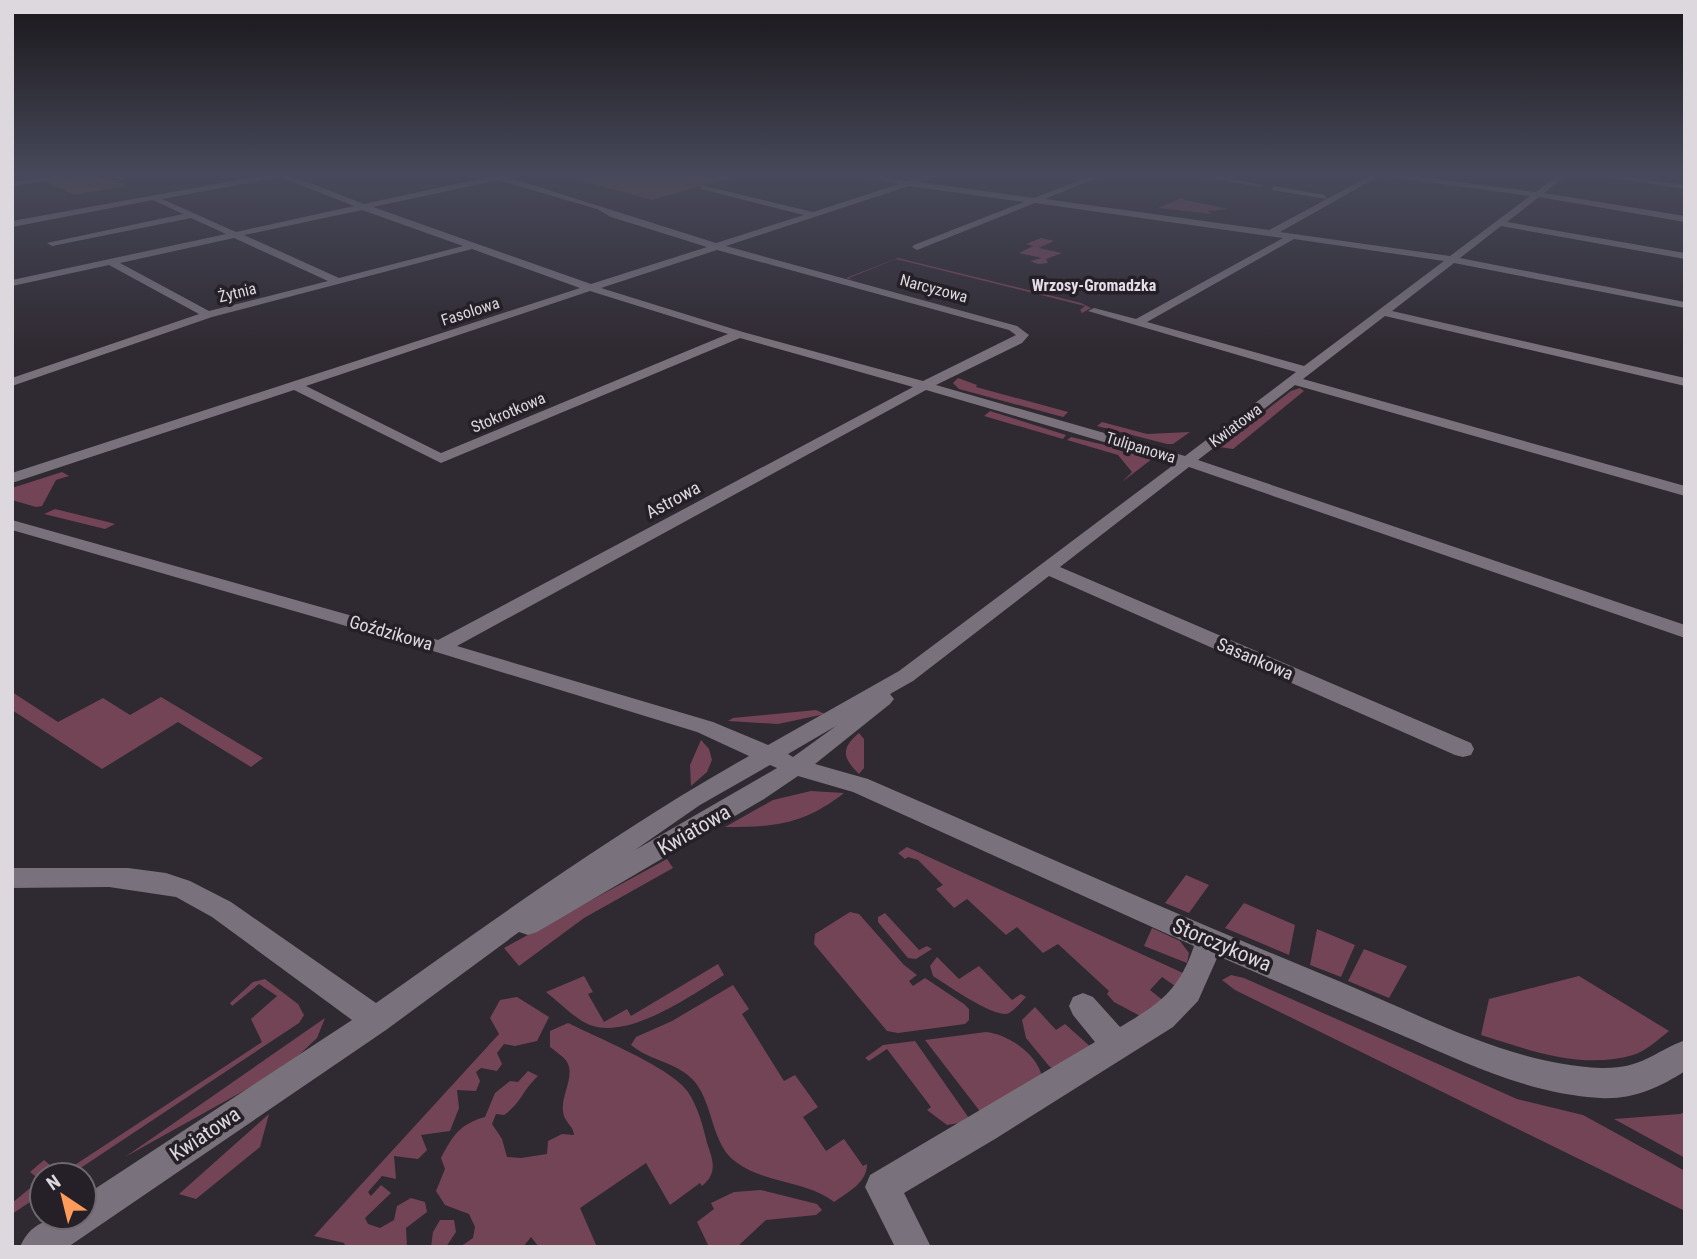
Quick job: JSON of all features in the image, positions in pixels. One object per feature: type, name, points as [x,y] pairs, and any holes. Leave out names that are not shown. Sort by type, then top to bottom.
[{"type":"street","points":[[52,243],[104,233]]},
{"type":"street","points":[[233,233],[340,282]]},
{"type":"street","points":[[12,283],[242,233]]},
{"type":"street","name":"Tulipanowa","points":[[436,233],[589,288],[739,334],[1145,447],[1685,632]]},
{"type":"street","name":"Narcyzowa","points":[[672,233],[1013,327],[1023,333],[1018,340],[924,386]]},
{"type":"street","name":"Fasolowa","points":[[12,478],[756,233]]},
{"type":"street","points":[[916,247],[953,233]]},
{"type":"street","points":[[1270,233],[1450,259],[1685,305]]},
{"type":"street","name":"Kwiatowa","points":[[465,957],[648,856],[796,768],[888,694],[906,676],[1486,233]]},
{"type":"street","points":[[1554,233],[1685,256]]},
{"type":"street","points":[[1138,323],[1293,236]]},
{"type":"street","name":"Żytnia","points":[[14,380],[208,315],[473,246]]},
{"type":"street","points":[[111,262],[208,315]]},
{"type":"street","points":[[1094,311],[1300,376],[1685,491]]},
{"type":"street","points":[[1383,312],[1685,382]]},
{"type":"street","name":"Stokrotkowa","points":[[295,385],[441,459],[739,334]]},
{"type":"street","name":"Astrowa","points":[[440,647],[924,386]]},
{"type":"street","name":"Goździkowa","points":[[12,525],[440,647],[705,727],[765,754]]},
{"type":"street","name":"Sasankowa","points":[[1047,568],[1463,749]]},
{"type":"street","name":"Kwiatowa","points":[[98,1206],[376,1020],[634,837],[765,754],[906,676]]},
{"type":"street","name":"Storczykowa","points":[[765,754],[796,768],[860,785],[1209,940],[1503,1064],[1560,1078],[1602,1083],[1630,1081],[1652,1075],[1685,1054]]},
{"type":"street","points":[[12,878],[107,877],[167,884],[188,891],[219,907],[376,1020]]},
{"type":"street","points":[[914,1247],[882,1187],[1118,1046],[1180,1004],[1194,987],[1209,940]]},
{"type":"street","points":[[1083,1006],[1118,1046]]},
{"type":"street","name":"Kwiatowa","points":[[37,1247],[61,1231]]},
{"type":"shaded area","points":[[1041,238],[1054,241],[1039,248],[1062,253],[1046,259],[1048,263],[1038,264],[1030,261],[1042,258],[1019,253],[1033,246],[1026,244]]},
{"type":"shaded area","points":[[898,258],[1081,303],[1091,308],[1082,313],[1080,310],[1085,306],[896,259],[849,278],[853,280],[846,278]]},
{"type":"shaded area","points":[[958,378],[977,385],[976,387],[1068,412],[1063,417],[959,389],[953,383]]},
{"type":"shaded area","points":[[1300,388],[1304,391],[1233,449],[1219,447],[1291,391]]},
{"type":"shaded area","points":[[990,411],[1066,435],[1063,439],[984,416]]},
{"type":"shaded area","points":[[1102,422],[1147,434],[1190,432],[1173,444],[1167,444],[1097,426]]},
{"type":"shaded area","points":[[1071,437],[1138,453],[1152,459],[1122,482],[1132,472],[1118,455],[1067,440]]},
{"type":"shaded area","points":[[62,472],[69,476],[56,480],[42,506],[36,507],[12,500],[12,488]]},
{"type":"shaded area","points":[[55,509],[115,524],[105,529],[44,514]]},
{"type":"shaded area","points":[[12,692],[58,722],[103,698],[130,715],[161,697],[263,758],[251,767],[178,722],[102,769],[12,710]]},
{"type":"shaded area","points":[[816,710],[825,714],[778,724],[728,721],[733,718]]},
{"type":"shaded area","points":[[859,733],[864,739],[864,768],[859,774],[847,758],[846,749]]},
{"type":"shaded area","points":[[701,740],[709,749],[712,760],[707,772],[691,786],[690,765]]},
{"type":"shaded area","points":[[811,791],[844,793],[815,812],[788,822],[725,827],[773,800]]},
{"type":"shaded area","points":[[907,847],[1183,973],[1178,988],[1162,977],[1150,990],[1165,1002],[1142,1017],[1114,1002],[1107,994],[1109,991],[1058,944],[1043,953],[1017,927],[1006,935],[967,899],[954,908],[936,889],[943,885],[918,860],[908,857],[905,859],[898,853]]},
{"type":"shaded area","points":[[667,859],[673,868],[584,918],[519,966],[504,948]]},
{"type":"shaded area","points":[[1186,875],[1209,885],[1189,913],[1165,903]]},
{"type":"shaded area","points":[[1244,903],[1295,925],[1289,955],[1225,928]]},
{"type":"shaded area","points":[[850,912],[859,914],[904,965],[917,975],[909,981],[913,986],[925,978],[964,1004],[969,1009],[969,1020],[965,1024],[898,1033],[887,1031],[814,944],[815,934]]},
{"type":"shaded area","points":[[885,913],[919,950],[927,946],[932,949],[916,959],[908,958],[878,922],[878,917]]},
{"type":"shaded area","points":[[1152,928],[1180,941],[1189,953],[1187,963],[1144,946]]},
{"type":"shaded area","points":[[1317,929],[1355,945],[1341,977],[1310,965]]},
{"type":"shaded area","points":[[1364,949],[1407,966],[1389,998],[1348,981]]},
{"type":"shaded area","points":[[937,957],[959,979],[979,966],[1012,1000],[1021,994],[1026,997],[1009,1013],[993,1011],[933,976],[930,966]]},
{"type":"shaded area","points":[[718,964],[724,975],[678,1004],[623,1026],[606,1028],[590,1025],[573,1015],[546,992],[584,976],[593,992],[588,994],[604,1022],[627,1009],[631,1016]]},
{"type":"shaded area","points":[[1231,975],[1244,978],[1517,1099],[1583,1115],[1685,1171],[1685,1211],[1235,990],[1222,980]]},
{"type":"shaded area","points":[[1579,976],[1669,1031],[1633,1055],[1594,1060],[1556,1056],[1481,1035],[1489,999]]},
{"type":"shaded area","points":[[265,979],[298,1004],[304,1015],[299,1023],[91,1161],[81,1161],[262,1042],[251,1019],[277,996],[259,984],[232,1006],[230,1003],[253,982]]},
{"type":"shaded area","points":[[733,985],[749,1009],[742,1014],[784,1081],[795,1075],[818,1107],[803,1117],[826,1151],[844,1139],[863,1166],[867,1164],[860,1182],[834,1202],[811,1190],[759,1174],[736,1162],[722,1145],[706,1102],[695,1082],[680,1070],[631,1045],[636,1037],[672,1021]]},
{"type":"shaded area","points":[[517,997],[549,1017],[537,1041],[515,1046],[504,1044],[497,1053],[502,1064],[497,1071],[481,1068],[476,1072],[480,1081],[476,1091],[457,1090],[459,1108],[450,1131],[421,1135],[427,1150],[418,1159],[394,1156],[396,1179],[382,1176],[368,1192],[371,1196],[381,1185],[391,1193],[365,1218],[368,1224],[380,1228],[394,1220],[397,1206],[411,1198],[425,1202],[427,1212],[406,1228],[407,1247],[346,1247],[344,1243],[314,1236],[499,1034],[490,1018],[500,1000]]},
{"type":"shaded area","points":[[1035,1007],[1056,1030],[1065,1024],[1093,1049],[1053,1069],[1026,1038],[1022,1020]]},
{"type":"shaded area","points":[[325,1018],[317,1038],[299,1055],[256,1084],[125,1157]]},
{"type":"shaded area","points":[[568,1023],[650,1063],[688,1092],[700,1117],[712,1161],[710,1176],[702,1186],[700,1183],[670,1205],[646,1163],[580,1208],[597,1247],[539,1247],[531,1237],[523,1247],[460,1247],[473,1238],[475,1227],[469,1214],[445,1205],[436,1191],[445,1169],[441,1158],[449,1143],[463,1127],[485,1117],[495,1093],[510,1081],[518,1082],[528,1071],[538,1076],[510,1110],[504,1115],[496,1114],[492,1124],[502,1139],[507,1157],[547,1154],[548,1141],[562,1134],[574,1135],[563,1109],[569,1068],[566,1060],[550,1047],[550,1031]]},
{"type":"shaded area","points":[[986,1032],[1004,1037],[1021,1047],[1035,1061],[1042,1078],[982,1114],[925,1040]]},
{"type":"shaded area","points":[[915,1041],[971,1121],[947,1125],[927,1110],[931,1107],[887,1049],[869,1061],[865,1058],[883,1045]]},
{"type":"shaded area","points":[[1685,1112],[1685,1158],[1614,1119],[1680,1114]]},
{"type":"shaded area","points":[[269,1114],[260,1147],[196,1199],[179,1194]]},
{"type":"shaded area","points":[[28,1190],[28,1203],[12,1214],[12,1203]]},
{"type":"shaded area","points":[[761,1190],[817,1204],[822,1210],[816,1215],[766,1220],[737,1247],[709,1247],[697,1222],[714,1209],[711,1203],[734,1192]]},
{"type":"shaded area","points":[[440,1220],[454,1220],[456,1232],[446,1247],[431,1247],[433,1232]]},
{"type":"district","name":"Wrzosy-Gromadzka","points":[[1094,285]]}]
